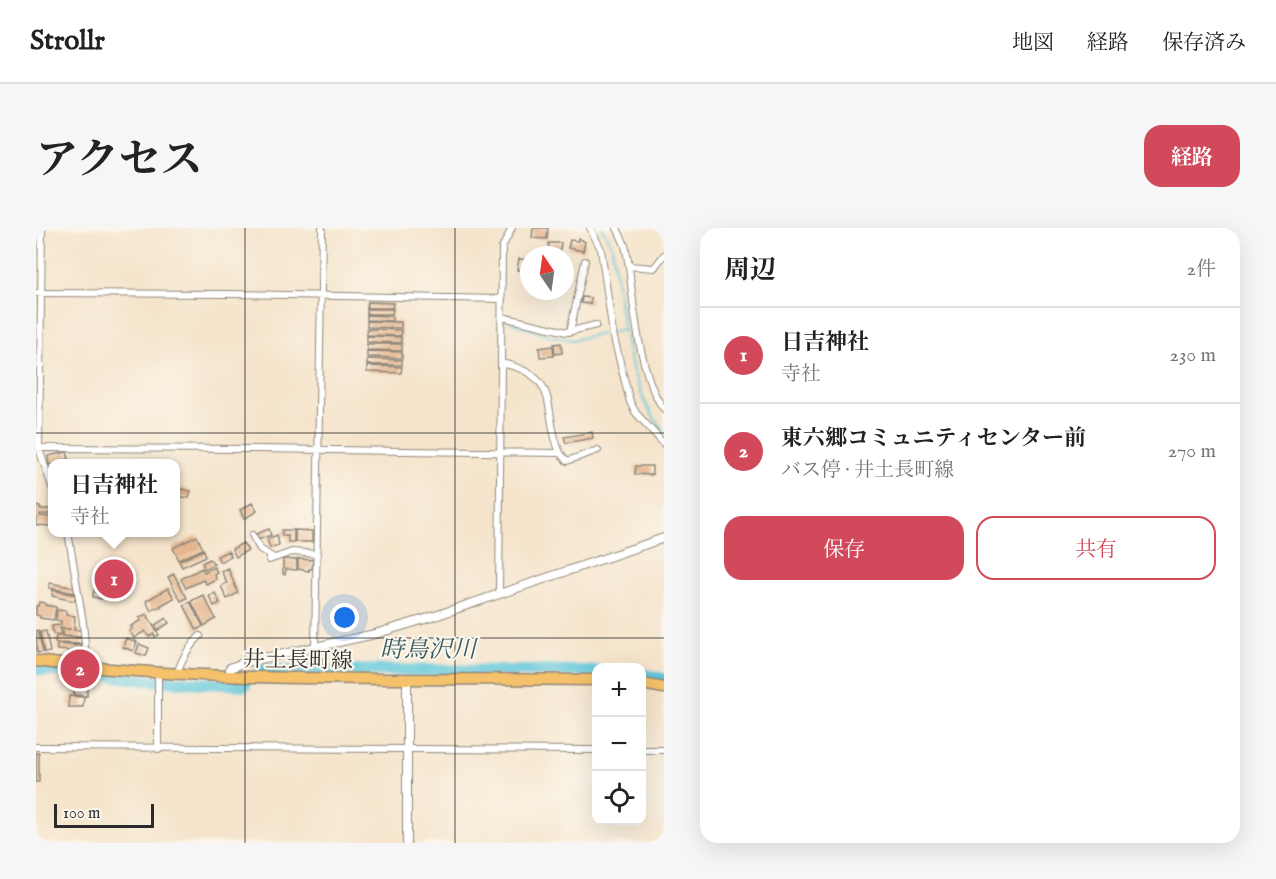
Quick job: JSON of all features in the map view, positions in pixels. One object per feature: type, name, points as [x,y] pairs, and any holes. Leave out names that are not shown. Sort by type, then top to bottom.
[{"type":"main road","name":"井土長町線","points":[[36,661],[158,674],[230,677],[592,680]]},
{"type":"main road","points":[[646,685],[664,688]]},
{"type":"street","points":[[42,228],[38,293],[37,448],[48,477]]},
{"type":"street","points":[[315,648],[322,228]]},
{"type":"street","points":[[499,595],[502,248],[512,228]]},
{"type":"street","points":[[590,228],[601,249],[612,331],[630,402],[641,420],[664,444]]},
{"type":"street","points":[[617,228],[625,244],[637,331],[653,390],[664,409]]},
{"type":"street","points":[[629,266],[654,268],[664,255]]},
{"type":"street","points":[[570,332],[585,261]]},
{"type":"street","points":[[38,293],[502,299]]},
{"type":"street","points":[[502,317],[557,331],[570,332],[596,325]]},
{"type":"street","points":[[501,363],[529,372],[547,391],[552,426],[560,453],[567,461],[598,450]]},
{"type":"street","points":[[37,448],[560,453]]},
{"type":"street","points":[[252,535],[260,549],[272,559],[292,552],[317,554]]},
{"type":"street","points":[[69,537],[83,622],[87,667]]},
{"type":"street","points":[[230,677],[230,668],[246,662],[315,648],[435,616],[664,538]]},
{"type":"street","points":[[177,675],[182,658],[200,636]]},
{"type":"street","points":[[158,674],[158,749]]},
{"type":"street","points":[[407,680],[407,843]]},
{"type":"street","points":[[36,747],[592,750]]},
{"type":"street","points":[[646,750],[664,750]]},
{"type":"building","points":[[533,228],[548,228],[547,239],[532,238]]},
{"type":"building","points":[[578,238],[585,242],[583,251],[568,246],[570,240],[578,241]]},
{"type":"building","points":[[549,243],[561,243],[560,246],[549,246]]},
{"type":"building","points":[[582,297],[591,298],[590,304],[581,303]]},
{"type":"building","points":[[368,302],[393,303],[392,308],[367,308]]},
{"type":"building","points":[[367,309],[393,309],[392,314],[367,314]]},
{"type":"building","points":[[367,315],[392,316],[392,321],[367,320]]},
{"type":"building","points":[[367,321],[401,322],[401,328],[367,327]]},
{"type":"building","points":[[367,329],[401,330],[401,336],[367,335]]},
{"type":"building","points":[[367,336],[401,337],[401,343],[367,342]]},
{"type":"building","points":[[561,343],[562,353],[555,354],[554,344]]},
{"type":"building","points":[[367,344],[402,344],[402,351],[367,350]]},
{"type":"building","points":[[553,346],[554,356],[540,357],[539,348]]},
{"type":"building","points":[[367,351],[402,352],[402,358],[367,357]]},
{"type":"building","points":[[367,359],[402,360],[402,365],[367,365]]},
{"type":"building","points":[[367,366],[402,367],[401,373],[367,372]]},
{"type":"building","points":[[592,432],[593,438],[566,443],[564,437]]},
{"type":"building","points":[[67,452],[69,459],[48,459],[48,456]]},
{"type":"building","points":[[636,466],[652,466],[652,475],[635,474]]},
{"type":"building","points":[[180,489],[191,491],[189,498],[180,497]]},
{"type":"building","points":[[252,503],[257,511],[244,519],[240,510]]},
{"type":"building","points":[[36,506],[40,509],[48,509],[48,514],[40,514],[40,516],[48,517],[48,526],[36,525]]},
{"type":"building","points":[[269,529],[271,535],[258,540],[256,534]]},
{"type":"building","points":[[282,530],[294,530],[294,542],[288,542],[288,536],[282,536]]},
{"type":"building","points":[[295,530],[312,531],[312,542],[295,542]]},
{"type":"building","points":[[277,535],[279,545],[270,548],[267,539]]},
{"type":"building","points":[[197,536],[203,549],[179,560],[173,548]]},
{"type":"building","points":[[243,543],[248,550],[236,557],[232,549]]},
{"type":"building","points":[[204,550],[206,556],[182,567],[179,561]]},
{"type":"building","points":[[228,551],[231,556],[220,562],[217,556]]},
{"type":"building","points":[[210,559],[214,564],[205,569],[202,563]]},
{"type":"building","points":[[283,559],[297,560],[297,570],[286,569],[285,575],[283,574]]},
{"type":"building","points":[[298,559],[313,560],[312,569],[309,571],[298,569]]},
{"type":"building","points":[[115,564],[120,565],[116,573],[119,574],[117,582],[114,583],[107,579],[110,572],[113,573]]},
{"type":"building","points":[[214,567],[217,572],[214,574],[216,579],[206,584],[203,580],[186,588],[181,579],[202,568],[204,572]]},
{"type":"building","points":[[228,568],[238,593],[227,599],[221,586],[227,583],[221,571]]},
{"type":"building","points":[[174,574],[187,598],[181,601],[168,577]]},
{"type":"building","points":[[99,581],[106,583],[101,599],[93,597]]},
{"type":"building","points":[[50,583],[75,588],[74,593],[49,588]]},
{"type":"building","points":[[168,588],[174,598],[151,611],[146,601]]},
{"type":"building","points":[[53,590],[76,595],[74,601],[52,596]]},
{"type":"building","points":[[215,593],[220,603],[214,606],[209,596]]},
{"type":"building","points":[[203,595],[216,619],[204,626],[191,601]]},
{"type":"building","points":[[39,602],[56,607],[54,620],[40,618],[36,615],[36,606]]},
{"type":"building","points":[[190,602],[203,626],[197,630],[184,605]]},
{"type":"building","points":[[57,610],[66,611],[66,615],[75,616],[74,630],[81,630],[81,637],[62,636],[63,629],[71,629],[60,628],[61,634],[53,634],[52,626],[61,625],[61,621],[56,620]]},
{"type":"building","points":[[146,614],[159,635],[155,637],[154,634],[149,637],[145,631],[134,638],[129,631],[132,629],[131,626]]},
{"type":"building","points":[[166,618],[169,623],[158,630],[155,625]]},
{"type":"building","points":[[38,630],[43,652],[37,653],[36,631]]},
{"type":"building","points":[[46,631],[50,652],[44,653],[40,632]]},
{"type":"building","points":[[56,636],[82,638],[81,644],[55,643]]},
{"type":"building","points":[[126,638],[137,642],[133,651],[123,647]]},
{"type":"building","points":[[57,644],[82,646],[82,652],[57,650]]},
{"type":"building","points":[[139,644],[149,648],[146,656],[136,653]]},
{"type":"building","points":[[310,658],[323,658],[323,665],[310,664]]},
{"type":"building","points":[[81,685],[87,685],[87,696],[74,695],[74,688],[81,688]]},
{"type":"building","points":[[69,696],[84,697],[83,707],[68,707]]},
{"type":"building","points":[[36,753],[39,753],[39,782],[36,782]]},
{"type":"waterway","points":[[602,228],[612,246],[626,344],[633,369],[651,413],[664,431]]},
{"type":"waterway","points":[[510,322],[551,336],[572,340],[624,329]]},
{"type":"waterway","name":"時鳥沢川","points":[[36,669],[83,673]]},
{"type":"waterway","name":"時鳥沢川","points":[[260,670],[592,671]]},
{"type":"waterway","name":"時鳥沢川","points":[[88,673],[154,681]]},
{"type":"waterway","name":"時鳥沢川","points":[[646,675],[664,679]]},
{"type":"waterway","name":"時鳥沢川","points":[[161,681],[245,685]]},
{"type":"place","name":"日吉神社","points":[[114,579]]},
{"type":"place","name":"東六郷コミュニティセンター前","points":[[80,669]]}]
